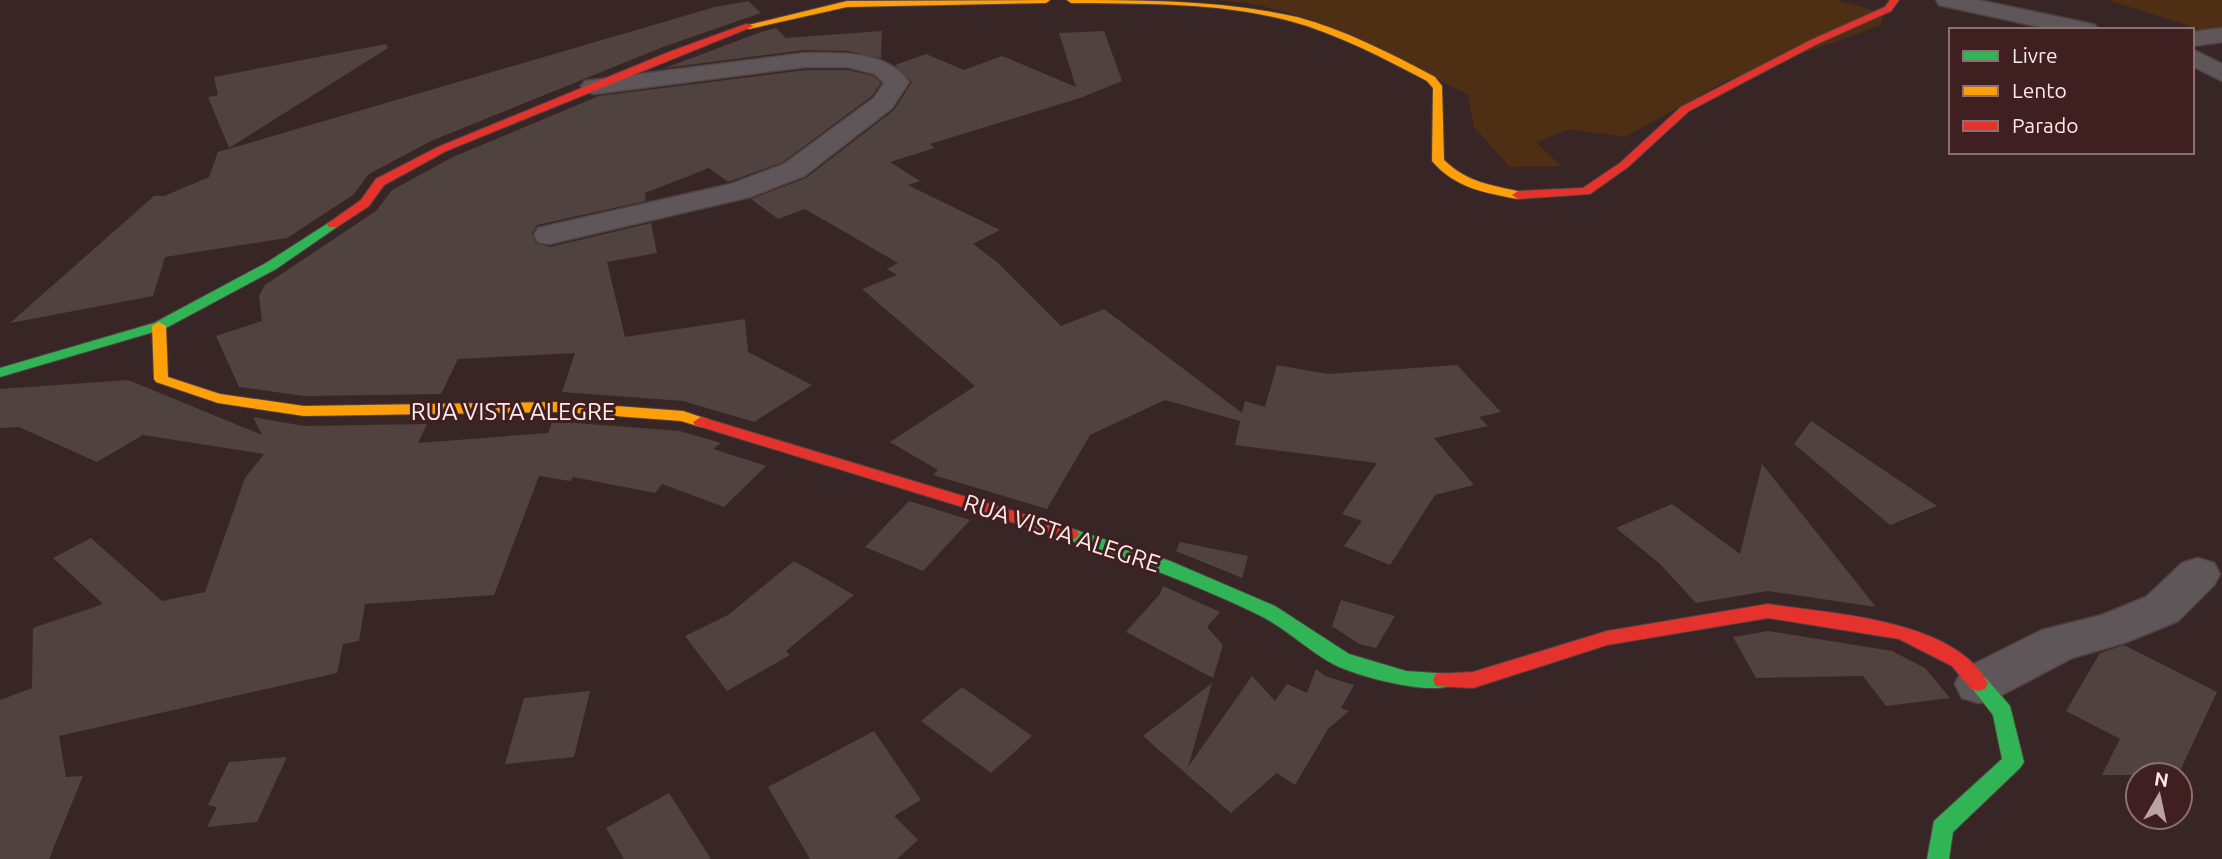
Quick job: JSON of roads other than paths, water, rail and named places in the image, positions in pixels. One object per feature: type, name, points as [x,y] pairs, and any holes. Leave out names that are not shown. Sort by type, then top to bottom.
[{"type":"street","points":[[0,373],[159,326],[271,266],[365,203],[380,182],[442,149],[754,24],[847,4],[1046,0]]},
{"type":"street","points":[[1071,0],[1207,4],[1254,10],[1298,20],[1339,36],[1431,79],[1438,88],[1438,161],[1456,180],[1487,190],[1532,196],[1586,191],[1624,164],[1685,109],[1814,42],[1888,9],[1895,0]]},
{"type":"street","points":[[1947,0],[2078,28]]},
{"type":"street","points":[[2194,39],[2222,35]]},
{"type":"street","points":[[2194,57],[2222,74]]},
{"type":"street","points":[[549,235],[740,191],[794,170],[883,103],[897,82],[884,69],[848,60],[805,60],[594,86]]},
{"type":"street","name":"RUA VISTA ALEGRE","points":[[159,326],[161,379],[219,398],[304,411],[562,407],[683,416],[1027,520],[1164,566],[1268,611],[1343,660],[1406,679],[1473,680],[1607,638],[1768,611],[1903,632],[1959,661],[2003,712],[2014,762],[1942,828],[1938,859]]},
{"type":"street","points":[[1979,684],[2059,643],[2111,630],[2162,609],[2198,574]]}]
